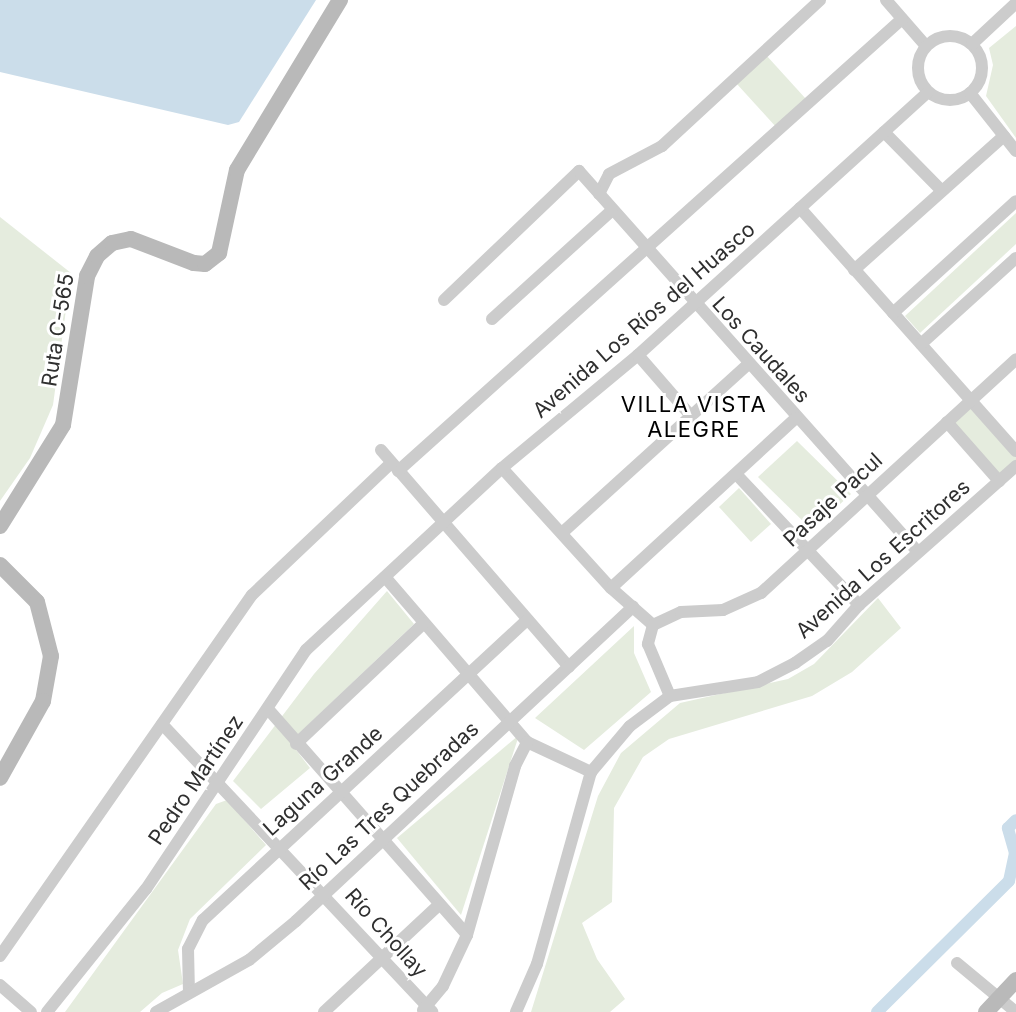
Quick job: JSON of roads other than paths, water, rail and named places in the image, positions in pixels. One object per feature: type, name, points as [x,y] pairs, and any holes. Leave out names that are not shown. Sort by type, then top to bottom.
[{"type":"main road","name":"Ruta C-565","points":[[0,526],[63,425],[87,276],[97,256],[112,243],[130,239],[195,263],[205,264],[219,253],[237,170],[340,0]]},
{"type":"main road","points":[[0,565],[36,602],[51,656],[43,701],[0,778]]},
{"type":"main road","points":[[986,1012],[1016,980]]},
{"type":"street","points":[[598,194],[609,174],[662,146],[820,0]]},
{"type":"street","points":[[890,1],[902,19],[926,46]]},
{"type":"street","points":[[972,44],[1016,3]]},
{"type":"street","points":[[0,956],[252,595],[902,19]]},
{"type":"street","points":[[948,36],[972,44],[981,73],[970,93],[953,100],[928,92],[918,70],[926,46],[948,36]]},
{"type":"street","name":"Avenida Los Ríos del Huasco","points":[[385,577],[502,468],[638,355],[928,92]]},
{"type":"street","points":[[970,93],[1016,151]]},
{"type":"street","points":[[884,132],[941,190]]},
{"type":"street","points":[[854,270],[1004,136]]},
{"type":"street","name":"Los Caudales","points":[[444,300],[579,171],[694,304],[918,552]]},
{"type":"street","points":[[892,313],[1016,201]]},
{"type":"street","points":[[800,208],[1016,451]]},
{"type":"street","points":[[492,319],[612,210]]},
{"type":"street","points":[[921,344],[1016,258]]},
{"type":"street","points":[[638,355],[691,416]]},
{"type":"street","name":"Pasaje Pacul","points":[[653,625],[681,612],[723,610],[761,593],[1016,359]]},
{"type":"street","points":[[563,532],[748,364]]},
{"type":"street","points":[[611,588],[796,418]]},
{"type":"street","points":[[947,422],[999,481]]},
{"type":"street","points":[[381,450],[441,524],[568,667]]},
{"type":"street","name":"Avenida Los Escritores","points":[[516,1012],[537,964],[591,772],[630,726],[670,696],[758,682],[827,641],[859,605],[1016,466]]},
{"type":"street","points":[[502,468],[563,532],[611,588],[653,625],[648,644],[670,696]]},
{"type":"street","points":[[736,474],[809,549],[859,605]]},
{"type":"street","points":[[385,577],[527,742],[591,772]]},
{"type":"street","name":"Pedro Martínez","points":[[47,1012],[146,889],[306,650],[385,577]]},
{"type":"street","name":"Río Las Tres Quebradas","points":[[156,1012],[249,960],[633,607]]},
{"type":"street","name":"Laguna Grande","points":[[189,993],[188,949],[203,920],[280,846],[527,620]]},
{"type":"street","points":[[296,744],[424,623]]},
{"type":"street","points":[[268,709],[296,744],[467,935]]},
{"type":"street","name":"Río Chollay","points":[[162,724],[219,779],[382,958],[426,1010]]},
{"type":"street","points":[[426,1010],[443,986],[467,935],[515,766],[527,742]]},
{"type":"street","points":[[324,1012],[440,904]]},
{"type":"street","points":[[957,963],[1016,1012]]},
{"type":"street","points":[[0,985],[31,1012]]},
{"type":"water","points":[[0,0],[316,0],[239,122],[228,125],[0,72]]},
{"type":"waterway","points":[[877,1012],[1009,881],[1015,853],[1008,828],[1016,820]]},
{"type":"district","name":"VILLA VISTA ALEGRE","points":[[694,416]]}]
